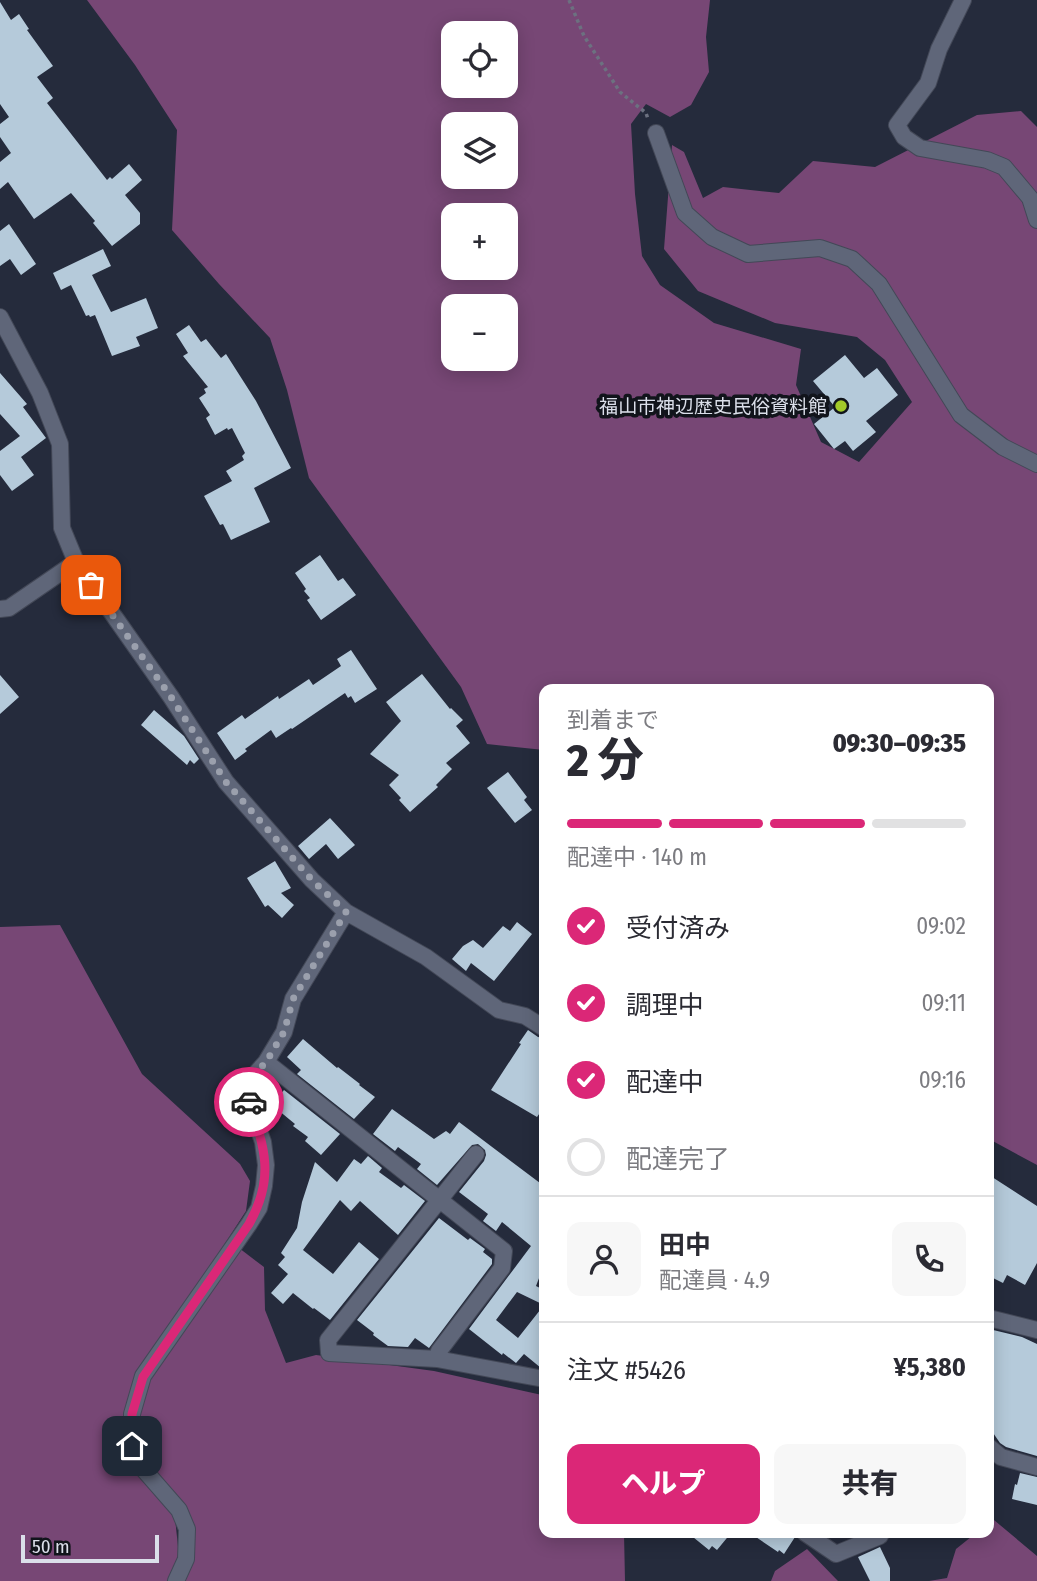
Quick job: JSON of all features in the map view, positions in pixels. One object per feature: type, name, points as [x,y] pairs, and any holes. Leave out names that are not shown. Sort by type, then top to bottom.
[{"type":"street","points":[[963,0],[939,49],[929,83],[897,125],[904,137],[920,148],[987,160],[1004,167],[1030,198],[1037,220]]},
{"type":"street","points":[[656,133],[685,213],[712,237],[748,254],[820,248],[852,259],[879,284],[961,415],[1003,447],[1037,464]]},
{"type":"street","points":[[0,317],[40,393],[60,444],[62,528],[76,562],[171,697],[226,782],[312,880],[346,912],[426,957],[499,1010],[525,1016],[539,1025]]},
{"type":"street","points":[[0,609],[9,608],[76,562]]},
{"type":"street","points":[[176,1581],[186,1559],[187,1529],[179,1510],[145,1471],[132,1446],[132,1414],[143,1377],[258,1208],[266,1165],[263,1142],[246,1094],[248,1082],[266,1062],[284,1032],[293,999],[346,912]]},
{"type":"street","points":[[266,1062],[504,1251],[502,1268],[439,1351],[437,1359]]},
{"type":"street","points":[[476,1154],[328,1339],[329,1353],[437,1359],[539,1378]]},
{"type":"street","points":[[994,1319],[1037,1330]]},
{"type":"street","points":[[994,1451],[1002,1457],[1037,1468]]},
{"type":"street","points":[[811,1538],[836,1555],[875,1538]]},
{"type":"path","points":[[569,0],[584,36],[620,92],[646,113],[656,133]]},
{"type":"shaded area","points":[[87,0],[710,0],[706,37],[709,72],[691,105],[670,117],[646,104],[631,124],[642,256],[660,285],[714,323],[801,349],[796,385],[821,442],[859,462],[912,402],[885,360],[857,337],[775,323],[698,291],[664,249],[672,145],[684,152],[703,198],[723,187],[779,193],[813,161],[875,167],[977,115],[1021,111],[1037,127],[1037,1165],[994,1142],[994,684],[539,684],[539,749],[487,744],[461,687],[309,478],[287,390],[270,338],[172,230],[177,130],[135,65]]},
{"type":"shaded area","points":[[60,925],[142,1074],[240,1164],[250,1181],[246,1211],[139,1376],[127,1405],[123,1438],[143,1476],[175,1518],[179,1556],[169,1581],[0,1581],[0,927]]},
{"type":"shaded area","points":[[239,1248],[264,1267],[265,1310],[286,1363],[316,1355],[434,1371],[539,1394],[539,1538],[624,1538],[625,1581],[180,1581],[191,1528],[148,1469],[136,1445],[137,1415],[147,1378]]},
{"type":"shaded area","points":[[994,1520],[1037,1556],[1037,1581],[929,1581],[947,1578],[956,1549],[970,1538],[994,1538]]},
{"type":"shaded area","points":[[807,1549],[838,1581],[771,1581],[775,1571]]},
{"type":"building","points":[[0,2],[11,20],[19,14],[53,66],[37,77],[53,98],[47,103],[107,180],[110,177],[112,179],[129,164],[142,180],[125,195],[140,213],[140,224],[112,246],[71,193],[34,219],[8,182],[0,189],[0,162],[11,153],[0,137],[0,124],[9,117],[0,104]]},
{"type":"building","points":[[9,224],[36,264],[21,275],[10,259],[0,266],[0,231]]},
{"type":"building","points":[[103,249],[111,266],[92,275],[111,312],[146,298],[158,328],[136,337],[140,346],[112,356],[95,315],[86,316],[71,285],[61,290],[53,273]]},
{"type":"building","points":[[189,325],[201,342],[206,339],[221,358],[226,354],[256,401],[291,468],[254,488],[270,522],[231,540],[204,496],[232,481],[226,471],[244,460],[242,456],[245,453],[232,428],[215,435],[206,418],[210,415],[199,398],[206,393],[204,389],[208,387],[183,356],[188,353],[176,334]]},
{"type":"building","points":[[845,355],[864,378],[877,368],[898,395],[866,421],[876,432],[853,451],[845,441],[834,449],[814,424],[835,407],[813,381]]},
{"type":"building","points":[[0,373],[27,404],[23,407],[46,438],[21,457],[34,475],[12,491],[0,475],[0,451],[20,436],[0,414]]},
{"type":"building","points":[[320,555],[338,581],[343,578],[356,595],[321,620],[307,600],[310,598],[304,591],[306,589],[295,573]]},
{"type":"building","points":[[351,650],[377,689],[355,703],[351,696],[348,698],[345,693],[276,738],[271,730],[235,760],[217,733],[242,715],[245,719],[309,679],[313,685],[341,666],[337,659]]},
{"type":"building","points":[[422,674],[450,709],[463,720],[456,726],[470,743],[446,763],[452,769],[436,785],[438,787],[410,812],[389,785],[399,775],[370,754],[401,721],[386,702]]},
{"type":"building","points":[[0,675],[19,697],[0,714]]},
{"type":"building","points":[[154,710],[184,736],[199,759],[194,764],[190,760],[187,765],[141,725]]},
{"type":"building","points":[[508,772],[527,797],[524,800],[532,810],[515,823],[487,788]]},
{"type":"building","points":[[330,818],[355,845],[338,859],[326,844],[309,859],[298,846]]},
{"type":"building","points":[[275,861],[291,888],[281,893],[294,905],[282,918],[268,905],[265,907],[247,878]]},
{"type":"building","points":[[517,922],[532,934],[494,981],[471,963],[466,971],[452,959],[463,946],[473,940],[483,948],[503,926],[510,931]]},
{"type":"building","points":[[528,1030],[539,1037],[537,1117],[491,1090],[521,1044],[519,1043]]},
{"type":"building","points":[[303,1039],[375,1097],[354,1119],[297,1074],[301,1070],[287,1057]]},
{"type":"building","points":[[284,1090],[340,1134],[321,1155],[305,1141],[308,1137],[293,1126],[295,1124],[273,1103]]},
{"type":"building","points":[[392,1109],[434,1139],[446,1131],[450,1134],[459,1122],[539,1182],[539,1278],[536,1286],[539,1288],[539,1303],[517,1292],[496,1320],[518,1338],[539,1311],[539,1366],[524,1354],[516,1363],[469,1329],[531,1246],[502,1222],[496,1231],[483,1221],[488,1214],[459,1192],[484,1161],[485,1150],[478,1144],[472,1145],[437,1185],[417,1169],[421,1164],[398,1147],[395,1151],[373,1134]]},
{"type":"building","points":[[368,1156],[382,1168],[379,1172],[401,1188],[404,1185],[425,1201],[398,1235],[360,1201],[351,1211],[340,1200],[303,1250],[333,1274],[359,1242],[379,1259],[330,1320],[293,1293],[283,1304],[271,1293],[288,1274],[278,1265],[285,1257],[281,1253],[297,1228],[315,1162],[337,1182],[354,1159],[361,1164]]},
{"type":"building","points":[[994,1178],[1037,1206],[1037,1263],[1025,1285],[1007,1275],[1003,1283],[994,1278]]},
{"type":"building","points":[[439,1218],[485,1249],[483,1252],[492,1259],[492,1264],[429,1348],[415,1338],[408,1347],[388,1346],[357,1320]]},
{"type":"building","points":[[994,1330],[1037,1344],[1037,1456],[1000,1443],[994,1434]]},
{"type":"building","points":[[1020,1473],[1037,1477],[1037,1505],[1012,1499]]},
{"type":"building","points":[[694,1538],[727,1538],[717,1550],[712,1546],[709,1550]]},
{"type":"building","points":[[757,1538],[794,1538],[784,1554],[779,1550],[778,1552]]},
{"type":"building","points":[[880,1547],[890,1568],[890,1581],[870,1581],[858,1557]]},
{"type":"way so far","points":[[91,585],[171,697],[226,782],[312,880],[346,912],[293,999],[284,1032],[266,1062],[248,1082],[246,1094],[249,1102]]},
{"type":"place","name":"福山市神辺歴史民俗資料館","points":[[841,406]]},
{"type":"route","points":[[132,1446],[132,1414],[143,1377],[258,1208],[266,1165],[263,1142],[249,1102]]}]
